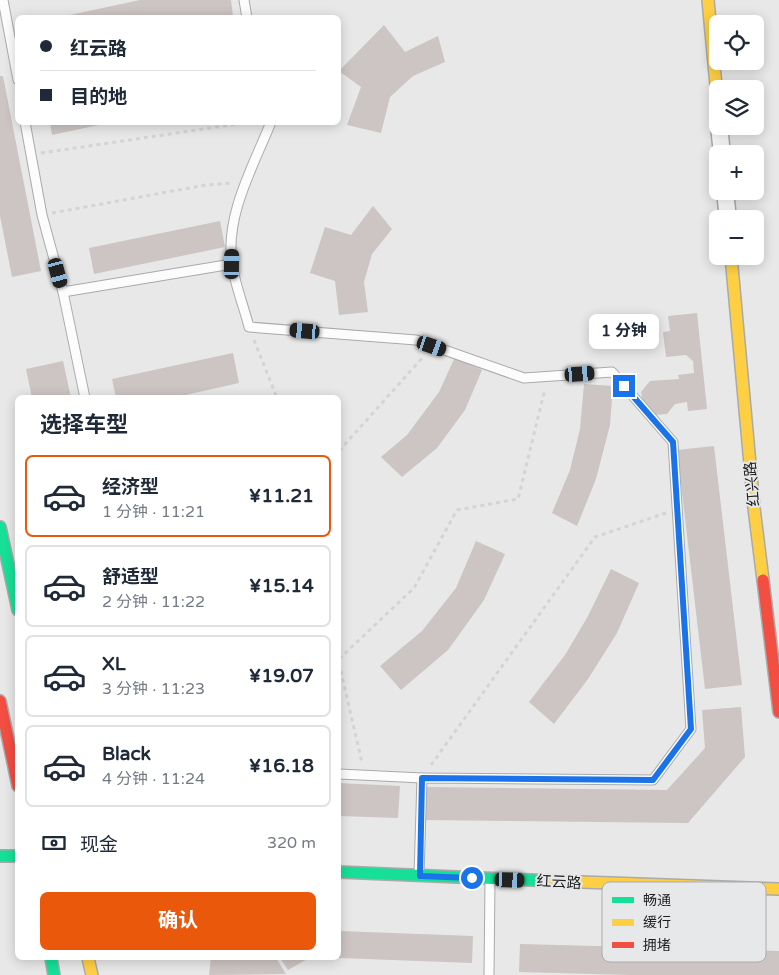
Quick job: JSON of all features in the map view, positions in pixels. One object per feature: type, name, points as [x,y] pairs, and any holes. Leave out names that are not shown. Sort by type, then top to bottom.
[{"type":"street","points":[[708,0],[715,80]]},
{"type":"street","name":"红兴路","points":[[732,265],[754,508],[779,712]]},
{"type":"street","points":[[0,527],[15,596]]},
{"type":"street","points":[[0,701],[15,772]]},
{"type":"street","points":[[0,856],[15,856]]},
{"type":"street","name":"红云路","points":[[341,872],[602,884]]},
{"type":"street","name":"红云路","points":[[766,889],[779,889]]},
{"type":"street","points":[[51,960],[54,975]]},
{"type":"street","points":[[88,960],[92,975]]},
{"type":"lane","points":[[3,0],[15,64]]},
{"type":"lane","points":[[244,0],[246,15]]},
{"type":"lane","points":[[26,125],[42,215],[63,292],[84,395]]},
{"type":"lane","points":[[270,125],[233,222],[232,264],[249,327],[416,340],[524,378],[612,372],[673,442],[691,729],[653,780],[422,778],[341,774]]},
{"type":"lane","points":[[63,292],[232,264]]},
{"type":"lane","points":[[420,876],[422,778]]},
{"type":"lane","points":[[489,975],[490,879]]},
{"type":"path","points":[[31,154],[230,125]]},
{"type":"path","points":[[42,215],[206,185],[247,181]]},
{"type":"path","points":[[249,327],[276,395]]},
{"type":"path","points":[[341,450],[432,346]]},
{"type":"path","points":[[341,656],[414,588],[457,510],[518,499],[548,376]]},
{"type":"path","points":[[422,778],[595,537],[677,510]]},
{"type":"path","points":[[341,671],[365,776]]},
{"type":"building","points":[[140,0],[231,0],[233,15],[70,15]]},
{"type":"building","points":[[384,25],[405,52],[438,36],[445,62],[413,76],[390,97],[381,133],[347,125],[361,87],[341,72],[341,69]]},
{"type":"building","points":[[0,76],[3,76],[41,271],[12,277],[0,216]]},
{"type":"building","points":[[50,125],[99,125],[52,135]]},
{"type":"building","points":[[373,206],[392,229],[372,254],[364,282],[368,312],[339,315],[335,281],[310,273],[325,227],[351,235]]},
{"type":"building","points":[[220,221],[225,247],[94,274],[89,248]]},
{"type":"building","points":[[697,313],[707,409],[688,411],[687,402],[675,404],[667,414],[654,415],[644,408],[641,392],[650,381],[679,379],[678,375],[694,373],[693,361],[686,355],[666,357],[663,332],[670,331],[668,316]]},
{"type":"building","points":[[233,353],[239,383],[185,395],[115,395],[112,379]]},
{"type":"building","points":[[455,357],[482,370],[465,410],[437,448],[402,477],[381,457],[407,435],[439,392]]},
{"type":"building","points":[[63,361],[70,395],[31,395],[26,369]]},
{"type":"building","points":[[584,384],[613,386],[610,425],[596,479],[577,526],[552,513],[570,470],[580,429]]},
{"type":"building","points":[[714,446],[742,685],[705,689],[677,450]]},
{"type":"building","points":[[476,541],[505,554],[484,600],[448,650],[401,690],[380,666],[422,631],[456,588]]},
{"type":"building","points":[[611,569],[639,583],[617,633],[588,679],[554,724],[529,702],[565,655],[588,616]]},
{"type":"building","points":[[741,707],[745,757],[688,823],[424,820],[425,787],[667,790],[705,748],[702,710]]},
{"type":"building","points":[[341,783],[400,786],[398,818],[341,816]]},
{"type":"building","points":[[341,931],[473,936],[472,963],[341,958]]},
{"type":"building","points":[[520,944],[602,946],[602,962],[766,962],[766,951],[779,951],[779,975],[630,975],[519,972]]},
{"type":"building","points":[[211,960],[277,960],[286,974],[209,975]]},
{"type":"building","points":[[281,960],[306,960],[288,970]]},
{"type":"traffic: fast","points":[[0,527],[15,596]]},
{"type":"traffic: fast","points":[[0,856],[15,856]]},
{"type":"traffic: fast","points":[[341,872],[554,881]]},
{"type":"traffic: fast","points":[[51,960],[54,975]]},
{"type":"traffic: slow","points":[[708,0],[715,80]]},
{"type":"traffic: slow","points":[[732,265],[754,508],[763,580]]},
{"type":"traffic: slow","points":[[554,881],[602,883]]},
{"type":"traffic: slow","points":[[766,889],[779,889]]},
{"type":"traffic: slow","points":[[88,960],[92,975]]},
{"type":"traffic: jam","points":[[763,580],[779,712]]},
{"type":"traffic: jam","points":[[0,701],[15,772]]},
{"type":"route","points":[[472,878],[420,876],[422,778],[653,780],[691,729],[673,442],[624,386]]}]
